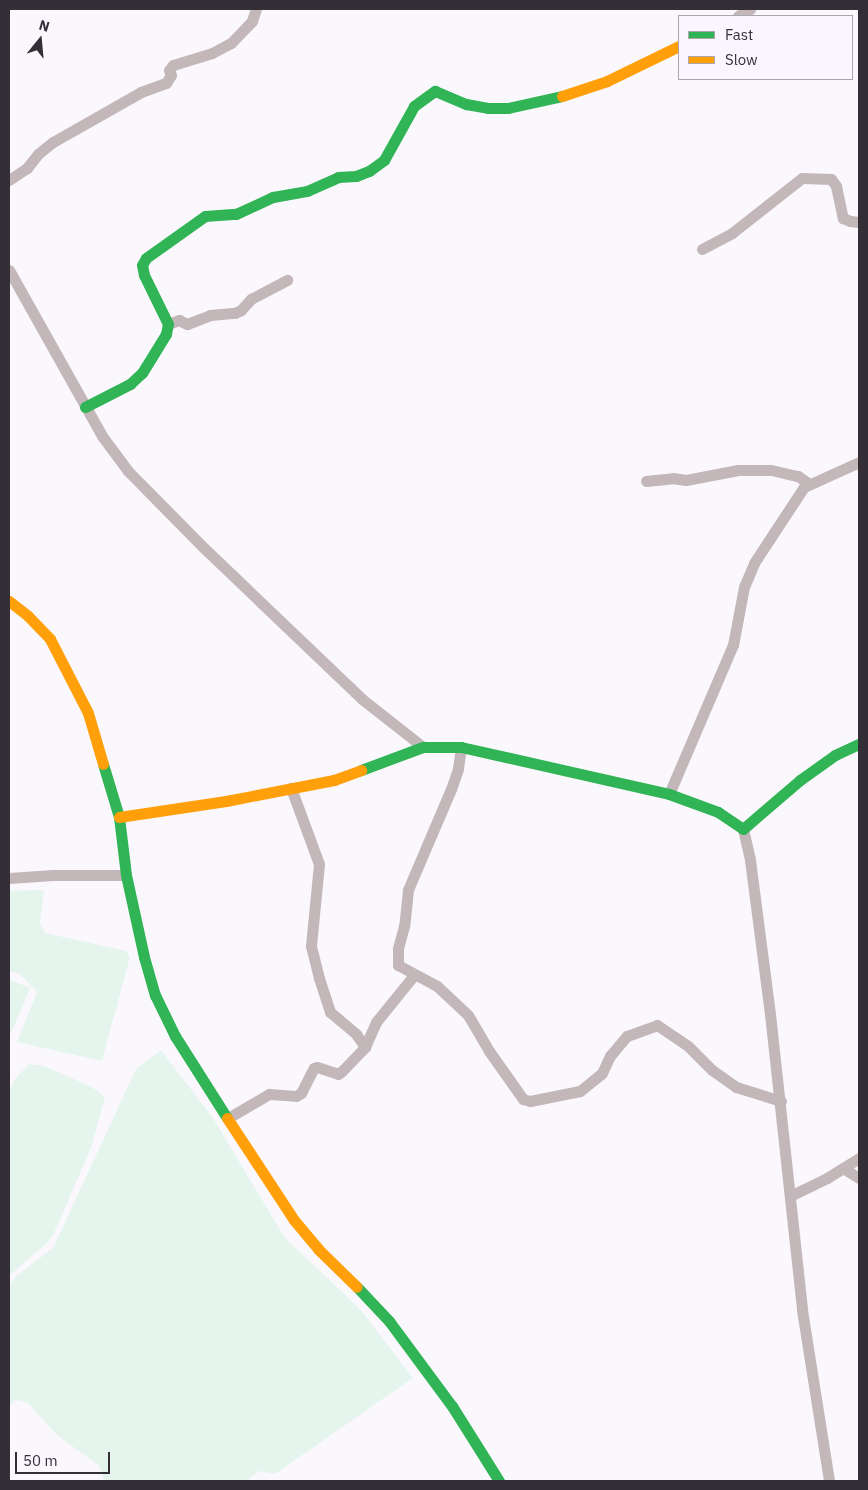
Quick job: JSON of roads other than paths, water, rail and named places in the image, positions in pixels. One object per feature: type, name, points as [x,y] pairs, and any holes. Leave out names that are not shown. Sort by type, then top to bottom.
[{"type":"street","points":[[9,180],[27,168],[38,154],[52,142],[135,95],[166,83],[171,75],[169,70],[173,65],[212,53],[231,43],[252,21],[256,9]]},
{"type":"street","points":[[85,407],[130,384],[142,374],[166,334],[168,324],[144,275],[142,265],[146,258],[205,216],[236,214],[273,197],[307,191],[338,177],[356,176],[369,171],[384,160],[414,106],[435,91],[466,104],[488,108],[508,108],[578,92],[607,81],[678,46]]},
{"type":"street","points":[[702,249],[732,233],[802,178],[830,179],[836,186],[842,218],[850,222],[859,222]]},
{"type":"street","points":[[9,270],[102,436],[128,471],[164,509],[362,699],[423,748]]},
{"type":"street","points":[[168,324],[179,320],[187,324],[210,315],[235,313],[241,310],[251,299],[287,280]]},
{"type":"street","points":[[669,794],[733,645],[744,587],[754,563],[804,487],[859,462]]},
{"type":"street","points":[[646,481],[673,478],[686,480],[738,470],[771,470],[798,476],[809,484]]},
{"type":"street","points":[[9,601],[28,616],[50,639],[72,678],[88,713],[119,817],[126,875],[144,958],[155,994],[175,1036],[259,1169],[294,1220],[318,1249],[354,1283],[389,1321],[452,1406],[499,1481]]},
{"type":"street","points":[[743,829],[807,775],[835,755],[859,744]]},
{"type":"street","points":[[461,747],[458,769],[451,789],[408,890],[404,926],[398,949],[398,965],[437,986],[468,1015],[488,1051],[523,1099],[530,1101],[580,1091],[602,1073],[610,1056],[627,1036],[657,1025],[688,1046],[712,1070],[736,1087],[781,1101]]},
{"type":"street","points":[[119,817],[226,801],[334,780],[423,748],[461,747],[669,794],[718,812],[737,823],[743,829],[750,860],[781,1101],[802,1310],[829,1481]]},
{"type":"street","points":[[291,788],[319,864],[311,946],[319,978],[330,1012],[356,1034],[365,1048]]},
{"type":"street","points":[[9,878],[53,875],[126,875]]},
{"type":"street","points":[[228,1118],[269,1094],[296,1096],[302,1093],[314,1068],[323,1068],[338,1074],[365,1048],[376,1022],[414,975]]},
{"type":"street","points":[[790,1196],[859,1158]]},
{"type":"street","points":[[843,1168],[859,1178]]}]
